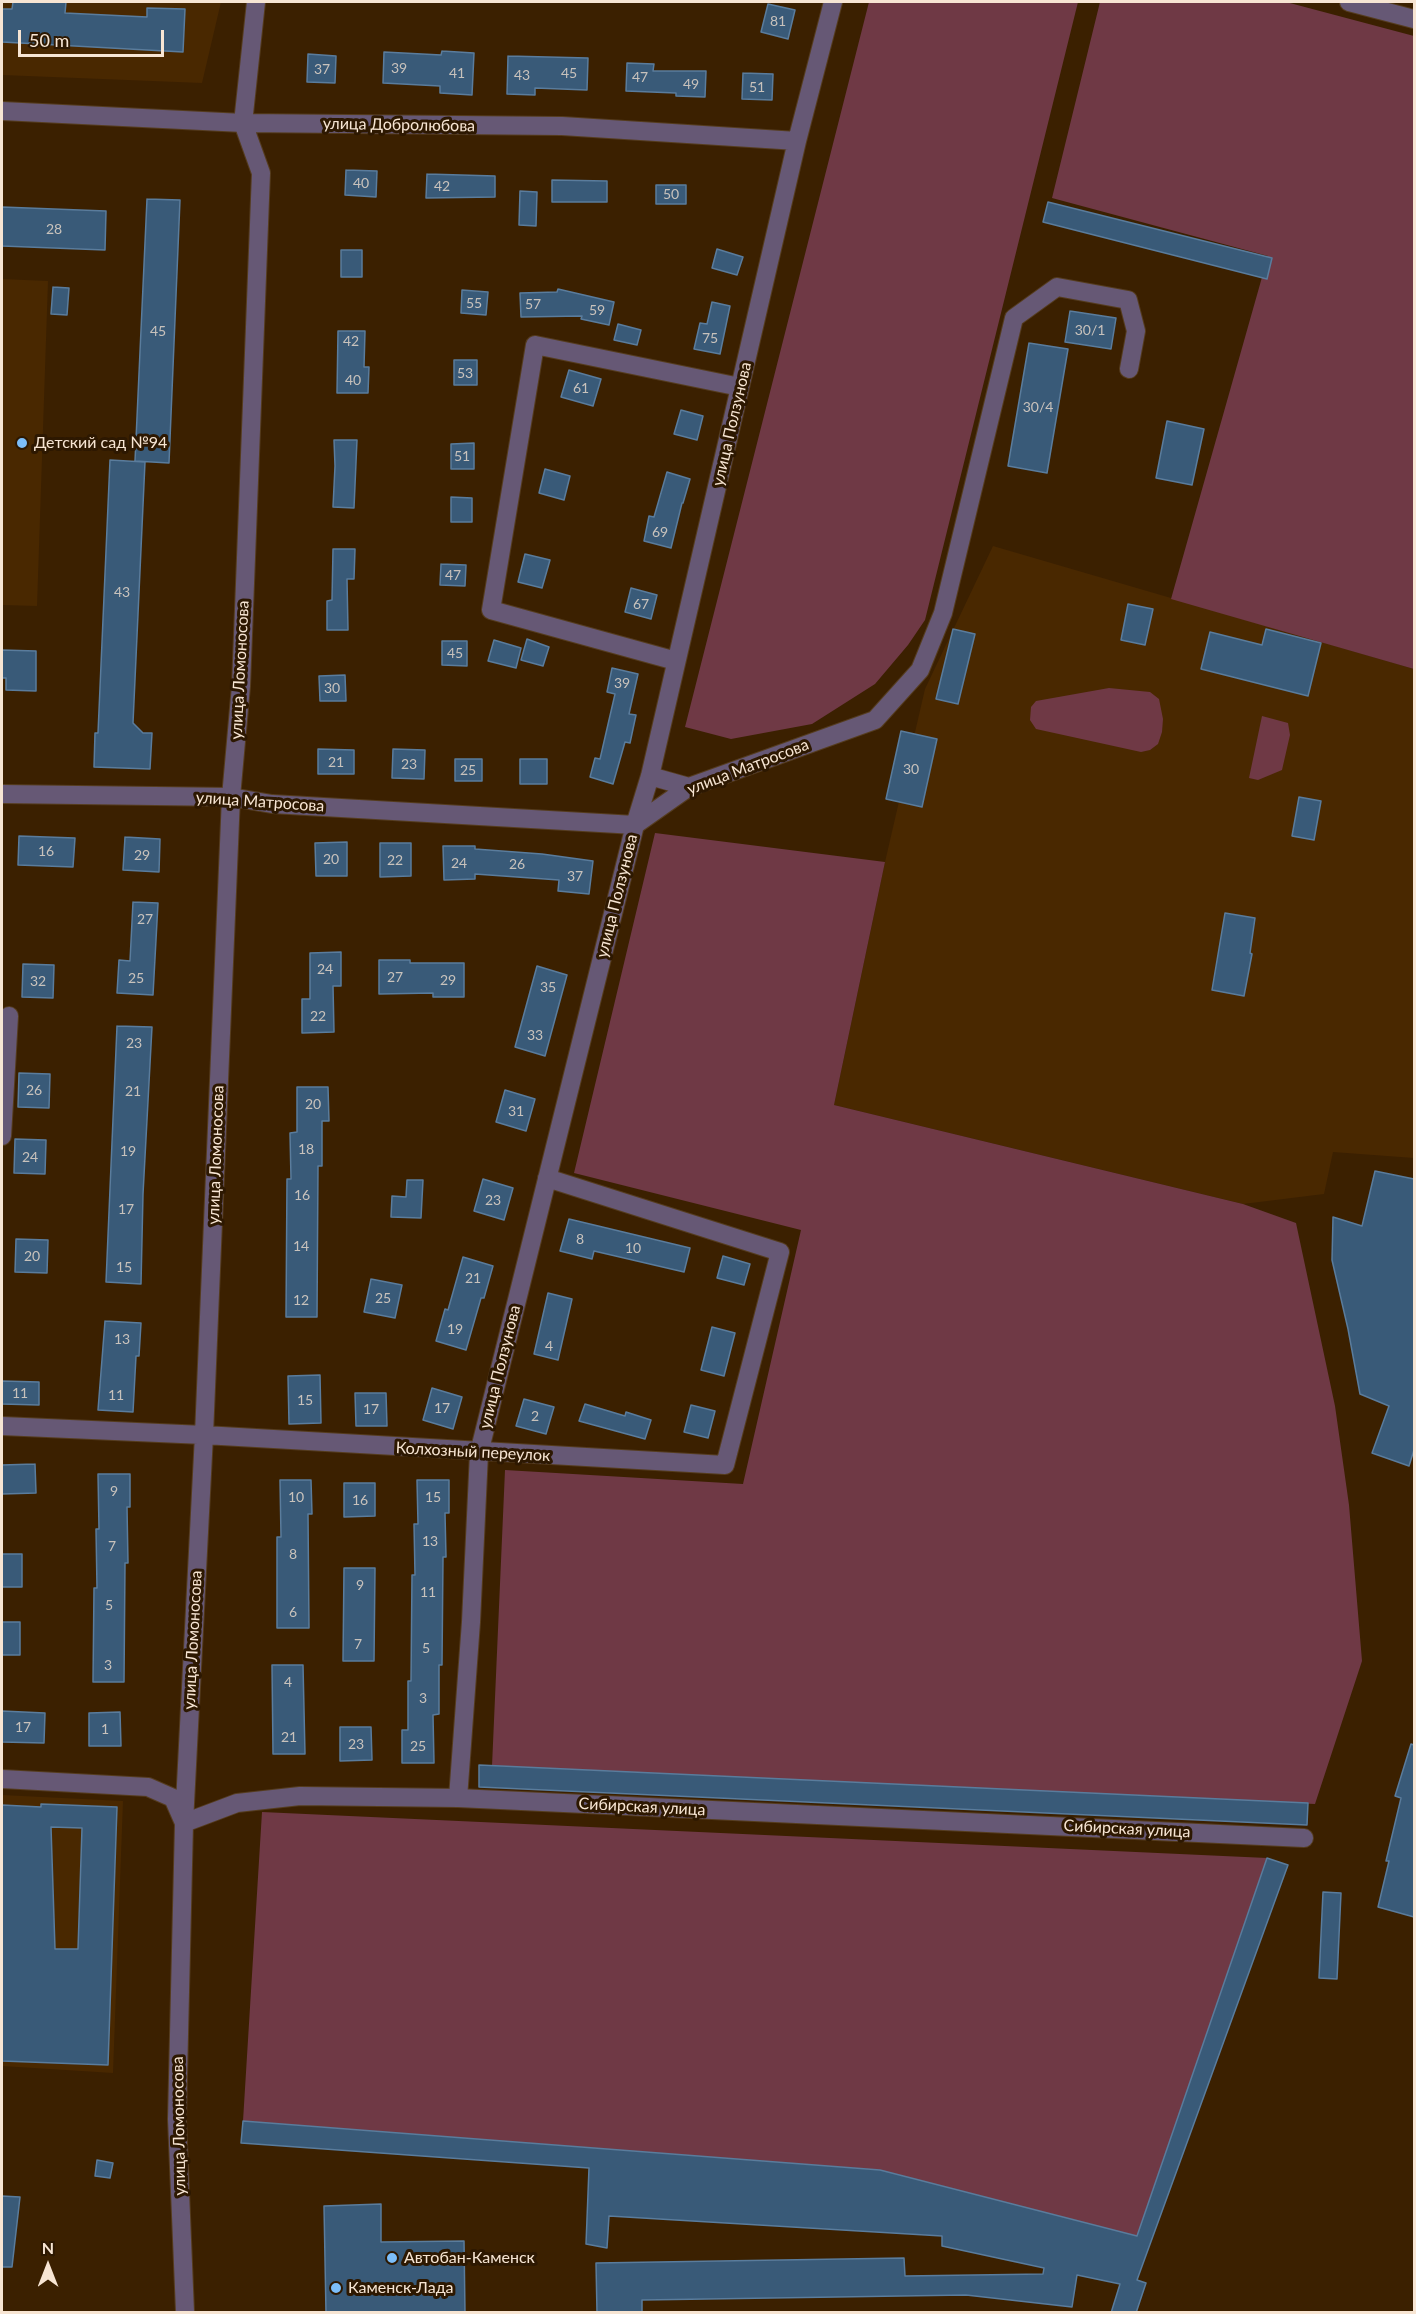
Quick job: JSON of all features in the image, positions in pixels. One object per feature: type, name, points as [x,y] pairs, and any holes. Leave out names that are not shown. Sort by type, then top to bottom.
[{"type":"street","name":"улица Ломоносова","points":[[185,2313],[177,2119],[184,1823],[204,1435],[231,797],[242,674],[261,173],[243,123],[256,2]]},
{"type":"street","name":"улица Ползунова","points":[[458,1798],[471,1622],[478,1453],[634,825],[650,776],[797,141],[833,2]]},
{"type":"street","points":[[1349,2],[1414,19]]},
{"type":"street","name":"улица Добролюбова","points":[[2,111],[243,123],[562,126],[797,141]]},
{"type":"street","name":"улица Матросова","points":[[2,794],[231,797],[272,804],[634,825],[688,787],[874,720],[920,670],[943,613],[1014,318],[1057,287],[1128,300],[1136,332],[1129,369]]},
{"type":"street","points":[[676,661],[491,610],[535,345],[740,387]]},
{"type":"street","points":[[650,776],[688,787]]},
{"type":"street","points":[[2,1124],[9,1016]]},
{"type":"street","name":"Колхозный переулок","points":[[2,1426],[204,1435],[478,1453],[725,1465],[780,1252],[547,1178]]},
{"type":"street","points":[[2,1779],[148,1786],[172,1798],[184,1823]]},
{"type":"street","name":"Сибирская улица","points":[[184,1823],[237,1803],[300,1796],[458,1798],[1304,1838]]},
{"type":"shaded area","points":[[2,2],[221,2],[202,83],[2,75]]},
{"type":"shaded area","points":[[869,2],[1078,2],[925,620],[908,645],[875,684],[812,724],[731,739],[685,727]]},
{"type":"shaded area","points":[[1100,2],[1286,2],[1414,36],[1414,669],[1171,599],[1268,256],[1052,198]]},
{"type":"shaded area","name":"Детский сад №94","points":[[2,279],[48,281],[37,606],[2,605]]},
{"type":"shaded area","points":[[993,546],[1414,669],[1414,1158],[1333,1152],[1324,1194],[1243,1204],[834,1105],[885,862],[925,689]]},
{"type":"shaded area","points":[[1109,688],[1150,692],[1159,699],[1163,719],[1158,744],[1150,750],[1141,752],[1036,729],[1030,720],[1031,707],[1036,701]]},
{"type":"shaded area","points":[[1262,716],[1288,723],[1290,735],[1282,770],[1258,780],[1249,778]]},
{"type":"shaded area","points":[[655,833],[885,862],[834,1105],[1243,1204],[1296,1223],[1335,1406],[1349,1505],[1362,1661],[1315,1804],[492,1766],[505,1470],[743,1484],[801,1230],[574,1173]]},
{"type":"shaded area","points":[[2,1795],[123,1801],[113,2073],[2,2066]]},
{"type":"shaded area","points":[[262,1812],[1267,1858],[1137,2236],[880,2170],[243,2121]]},
{"type":"building","points":[[13,2],[66,2],[65,13],[147,17],[147,8],[185,9],[183,52],[2,42],[2,9],[12,9]]},
{"type":"building","points":[[768,4],[795,10],[788,39],[761,32]]},
{"type":"building","points":[[442,51],[474,53],[472,95],[440,93],[440,86],[383,83],[384,52],[441,55]]},
{"type":"building","points":[[308,54],[336,56],[335,83],[307,82]]},
{"type":"building","points":[[508,56],[588,58],[587,90],[535,88],[535,95],[507,94]]},
{"type":"building","points":[[627,63],[654,64],[653,71],[706,71],[705,97],[626,91]]},
{"type":"building","points":[[743,73],[773,74],[772,100],[742,99]]},
{"type":"building","points":[[346,170],[377,171],[376,197],[345,195]]},
{"type":"building","points":[[427,174],[495,176],[495,197],[426,198]]},
{"type":"building","points":[[552,180],[607,181],[607,202],[552,202]]},
{"type":"building","points":[[656,185],[686,185],[686,204],[656,204]]},
{"type":"building","points":[[520,191],[537,192],[536,226],[519,225]]},
{"type":"building","points":[[147,199],[180,200],[169,463],[135,461]]},
{"type":"building","points":[[1048,202],[1272,258],[1267,279],[1043,222]]},
{"type":"building","points":[[2,207],[106,211],[105,250],[2,246]]},
{"type":"building","points":[[717,249],[743,257],[737,275],[712,268]]},
{"type":"building","points":[[341,250],[362,250],[362,277],[341,277]]},
{"type":"building","points":[[53,287],[69,288],[67,315],[51,314]]},
{"type":"building","points":[[558,289],[614,302],[609,325],[581,319],[582,316],[521,317],[520,293],[557,292]]},
{"type":"building","points":[[462,290],[488,292],[486,315],[461,313]]},
{"type":"building","points":[[712,302],[730,306],[720,354],[694,349],[700,323],[707,324]]},
{"type":"building","points":[[1070,311],[1116,318],[1111,349],[1065,342]]},
{"type":"building","points":[[618,324],[641,330],[637,345],[614,340]]},
{"type":"building","points":[[338,331],[365,331],[364,367],[369,367],[368,393],[337,393]]},
{"type":"building","points":[[1029,343],[1068,349],[1047,473],[1008,466]]},
{"type":"building","points":[[454,360],[477,360],[477,385],[454,385]]},
{"type":"building","points":[[569,370],[601,379],[593,406],[561,397]]},
{"type":"building","points":[[681,410],[703,416],[697,440],[674,434]]},
{"type":"building","points":[[1167,421],[1204,429],[1192,485],[1156,478]]},
{"type":"building","points":[[334,440],[357,440],[354,508],[333,507]]},
{"type":"building","points":[[474,443],[474,469],[451,469],[451,444]]},
{"type":"building","points":[[110,460],[145,462],[133,723],[143,733],[152,733],[150,769],[94,767],[95,733],[98,733]]},
{"type":"building","points":[[545,469],[570,476],[564,500],[539,493]]},
{"type":"building","points":[[667,472],[690,479],[671,548],[644,541],[649,516],[654,517]]},
{"type":"building","points":[[451,497],[472,498],[472,522],[451,522]]},
{"type":"building","points":[[333,549],[355,549],[354,579],[347,579],[348,630],[327,630],[327,601],[332,600]]},
{"type":"building","points":[[525,554],[550,560],[542,588],[518,582]]},
{"type":"building","points":[[441,564],[466,565],[465,586],[440,585]]},
{"type":"building","points":[[631,588],[657,595],[651,619],[625,612]]},
{"type":"building","points":[[1128,604],[1153,609],[1145,645],[1121,640]]},
{"type":"building","points":[[953,629],[975,634],[958,704],[936,699]]},
{"type":"building","points":[[1266,629],[1321,643],[1308,696],[1201,669],[1210,632],[1262,645]]},
{"type":"building","points":[[527,639],[549,647],[543,666],[521,660]]},
{"type":"building","points":[[494,640],[521,648],[516,668],[488,661]]},
{"type":"building","points":[[442,641],[467,641],[467,666],[442,665]]},
{"type":"building","points":[[2,650],[36,651],[36,691],[6,690],[6,678],[2,678]]},
{"type":"building","points":[[612,668],[638,674],[629,714],[636,715],[630,743],[625,742],[613,784],[590,777],[595,758],[600,759],[615,694],[607,692]]},
{"type":"building","points":[[345,675],[346,701],[320,701],[319,676]]},
{"type":"building","points":[[901,731],[937,739],[922,807],[886,799]]},
{"type":"building","points":[[318,749],[354,750],[354,774],[318,774]]},
{"type":"building","points":[[393,749],[425,750],[424,779],[392,778]]},
{"type":"building","points":[[455,759],[482,759],[482,781],[455,781]]},
{"type":"building","points":[[520,759],[547,759],[547,784],[520,784]]},
{"type":"building","points":[[1299,797],[1321,801],[1314,840],[1292,836]]},
{"type":"building","points":[[19,836],[75,838],[73,867],[18,865]]},
{"type":"building","points":[[125,837],[160,839],[159,872],[123,870]]},
{"type":"building","points":[[347,842],[347,876],[316,876],[315,843]]},
{"type":"building","points":[[380,843],[411,843],[411,876],[380,877]]},
{"type":"building","points":[[443,846],[475,846],[475,849],[542,854],[593,861],[589,894],[558,891],[559,880],[475,874],[475,879],[444,880]]},
{"type":"building","points":[[133,902],[158,903],[153,995],[117,993],[119,960],[130,961]]},
{"type":"building","points":[[1225,913],[1255,918],[1250,953],[1252,954],[1244,996],[1212,990]]},
{"type":"building","points":[[341,952],[341,986],[333,986],[334,1032],[302,1033],[302,999],[310,999],[310,953]]},
{"type":"building","points":[[379,960],[410,960],[410,963],[464,963],[464,997],[433,997],[433,993],[379,994]]},
{"type":"building","points":[[23,964],[54,965],[53,998],[22,997]]},
{"type":"building","points":[[537,966],[567,975],[545,1056],[515,1047]]},
{"type":"building","points":[[117,1026],[152,1027],[143,1194],[141,1284],[106,1282]]},
{"type":"building","points":[[19,1073],[50,1074],[49,1108],[18,1107]]},
{"type":"building","points":[[297,1087],[328,1087],[329,1121],[322,1121],[322,1166],[318,1166],[317,1317],[286,1317],[287,1179],[291,1179],[290,1133],[297,1132]]},
{"type":"building","points":[[505,1090],[535,1099],[526,1131],[496,1122]]},
{"type":"building","points":[[15,1139],[46,1140],[45,1174],[14,1173]]},
{"type":"building","points":[[1375,1171],[1414,1179],[1414,1450],[1409,1466],[1372,1453],[1389,1406],[1360,1394],[1332,1260],[1333,1217],[1362,1226]]},
{"type":"building","points":[[483,1179],[513,1188],[504,1220],[474,1211]]},
{"type":"building","points":[[407,1180],[423,1180],[421,1218],[391,1217],[392,1196],[406,1197]]},
{"type":"building","points":[[569,1219],[690,1248],[684,1272],[594,1251],[592,1259],[560,1251]]},
{"type":"building","points":[[16,1239],[48,1240],[47,1273],[15,1272]]},
{"type":"building","points":[[723,1256],[750,1264],[744,1285],[717,1278]]},
{"type":"building","points":[[463,1257],[493,1266],[466,1350],[436,1341],[445,1309],[448,1310]]},
{"type":"building","points":[[371,1279],[402,1285],[395,1318],[364,1312]]},
{"type":"building","points":[[548,1293],[572,1299],[558,1360],[534,1354]]},
{"type":"building","points":[[105,1321],[141,1323],[139,1356],[136,1356],[133,1412],[98,1410]]},
{"type":"building","points":[[712,1327],[735,1333],[724,1376],[701,1370]]},
{"type":"building","points":[[320,1375],[321,1423],[289,1424],[288,1376]]},
{"type":"building","points":[[2,1381],[39,1382],[39,1405],[2,1404]]},
{"type":"building","points":[[432,1388],[462,1397],[453,1429],[423,1420]]},
{"type":"building","points":[[355,1393],[386,1393],[387,1426],[356,1426]]},
{"type":"building","points":[[524,1399],[554,1407],[546,1434],[516,1426]]},
{"type":"building","points":[[585,1404],[625,1416],[626,1412],[651,1420],[645,1439],[579,1421]]},
{"type":"building","points":[[691,1405],[715,1411],[708,1438],[684,1432]]},
{"type":"building","points":[[35,1464],[36,1493],[2,1494],[2,1465]]},
{"type":"building","points":[[98,1474],[130,1474],[130,1507],[127,1507],[128,1563],[125,1563],[124,1682],[93,1682],[94,1588],[97,1588],[96,1529],[99,1529]]},
{"type":"building","points":[[280,1480],[311,1480],[312,1514],[308,1514],[309,1628],[277,1628],[277,1537],[281,1537]]},
{"type":"building","points":[[417,1480],[449,1480],[449,1513],[445,1513],[446,1557],[443,1557],[439,1714],[433,1715],[434,1763],[402,1763],[402,1730],[408,1730],[408,1681],[411,1681],[412,1575],[415,1575],[414,1524],[418,1524]]},
{"type":"building","points":[[344,1483],[375,1483],[375,1516],[344,1517]]},
{"type":"building","points":[[2,1554],[22,1554],[22,1587],[2,1587]]},
{"type":"building","points":[[344,1568],[375,1568],[374,1661],[343,1661]]},
{"type":"building","points":[[2,1622],[20,1622],[20,1655],[2,1655]]},
{"type":"building","points":[[272,1665],[303,1665],[305,1754],[273,1754]]},
{"type":"building","points":[[2,1711],[45,1713],[44,1743],[2,1742]]},
{"type":"building","points":[[120,1712],[121,1746],[89,1746],[89,1713]]},
{"type":"building","points":[[340,1727],[371,1727],[372,1760],[340,1761]]},
{"type":"building","points":[[1411,1744],[1414,1745],[1414,1917],[1378,1907],[1401,1798],[1395,1796]]},
{"type":"building","points":[[479,1765],[1308,1803],[1307,1825],[479,1787]]},
{"type":"building","points":[[41,1804],[117,1807],[108,2065],[2,2061],[2,1805],[41,1807]],"holes":[[[51,1827],[82,1828],[78,1949],[55,1949]]]},
{"type":"building","points":[[1267,1858],[1288,1865],[1137,2280],[1146,2283],[1136,2313],[1111,2313],[1120,2284],[1077,2275],[1072,2307],[966,2295],[642,2300],[642,2313],[597,2313],[596,2263],[904,2258],[905,2276],[1043,2274],[1044,2268],[942,2246],[942,2236],[609,2216],[607,2248],[586,2244],[589,2168],[241,2143],[243,2121],[880,2170],[1137,2236]]},
{"type":"building","points":[[1323,1892],[1341,1893],[1337,1979],[1319,1978]]},
{"type":"building","points":[[97,2160],[113,2163],[110,2178],[95,2176]]},
{"type":"building","points":[[2,2196],[20,2197],[12,2267],[2,2267]]},
{"type":"building","points":[[381,2204],[381,2242],[464,2241],[465,2313],[326,2313],[324,2206]]},
{"type":"place","name":"Детский сад №94","points":[[22,443]]},
{"type":"place","name":"Автобан-Каменск","points":[[392,2258]]},
{"type":"place","name":"Каменск-Лада","points":[[336,2288]]}]
